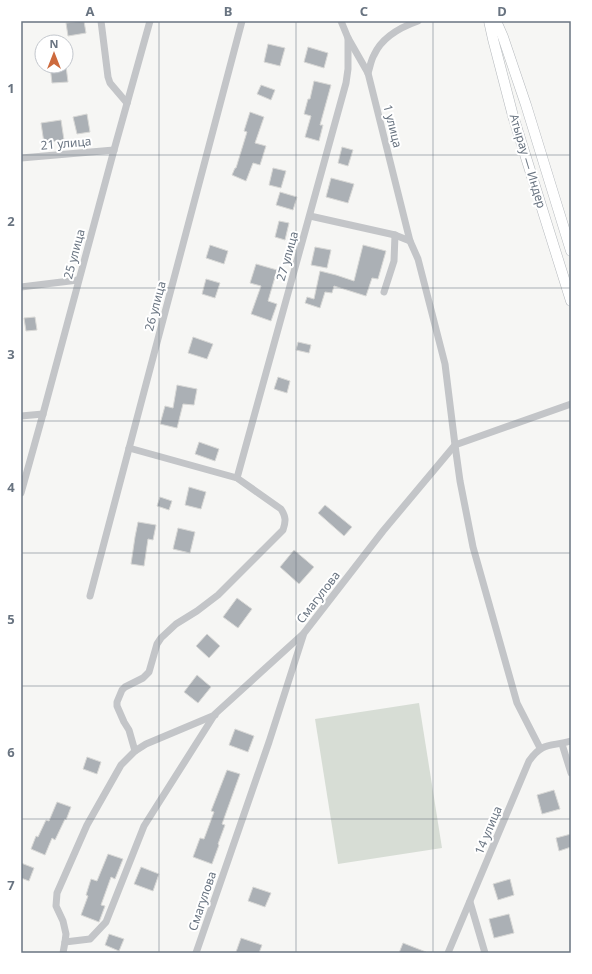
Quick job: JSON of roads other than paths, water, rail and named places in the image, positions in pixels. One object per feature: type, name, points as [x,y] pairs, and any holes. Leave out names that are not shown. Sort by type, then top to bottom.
[{"type":"main road","name":"Атырау — Индер","points":[[489,21],[513,116],[571,301]]},
{"type":"main road","name":"Атырау — Индер","points":[[496,21],[503,37],[526,105],[571,251]]},
{"type":"street","points":[[101,21],[108,77],[110,83],[127,103]]},
{"type":"street","name":"25 улица","points":[[21,493],[150,21]]},
{"type":"street","name":"26 улица","points":[[90,596],[242,21]]},
{"type":"street","name":"1 улица","points":[[341,21],[348,38],[368,73],[410,241],[418,259],[446,364],[454,445],[473,546],[517,703],[540,748]]},
{"type":"street","points":[[368,73],[374,54],[381,44],[392,33],[408,24],[418,21]]},
{"type":"street","name":"27 улица","points":[[237,478],[346,83],[348,69],[348,38]]},
{"type":"street","name":"21 улица","points":[[21,158],[114,150]]},
{"type":"street","points":[[310,216],[395,235],[410,241]]},
{"type":"street","points":[[384,292],[394,261],[395,235]]},
{"type":"street","points":[[21,287],[78,280]]},
{"type":"street","points":[[454,445],[571,404]]},
{"type":"street","points":[[21,416],[43,414]]},
{"type":"street","name":"Смагулова","points":[[196,953],[269,742],[304,633],[383,531],[454,445]]},
{"type":"street","points":[[129,448],[237,478],[282,509],[286,522],[284,530],[218,595],[197,611],[176,624],[160,638],[149,672],[143,678],[122,690],[117,706],[129,730],[135,751]]},
{"type":"street","points":[[65,942],[90,939],[106,922],[144,826],[215,714],[304,633]]},
{"type":"street","points":[[63,953],[66,934],[63,921],[56,906],[57,893],[87,825],[121,765],[135,751],[146,744],[215,714]]},
{"type":"street","points":[[540,748],[550,744],[562,744],[571,741]]},
{"type":"street","points":[[562,744],[571,773]]},
{"type":"street","name":"14 улица","points":[[448,953],[529,761],[540,748]]},
{"type":"street","points":[[470,902],[485,953]]}]
